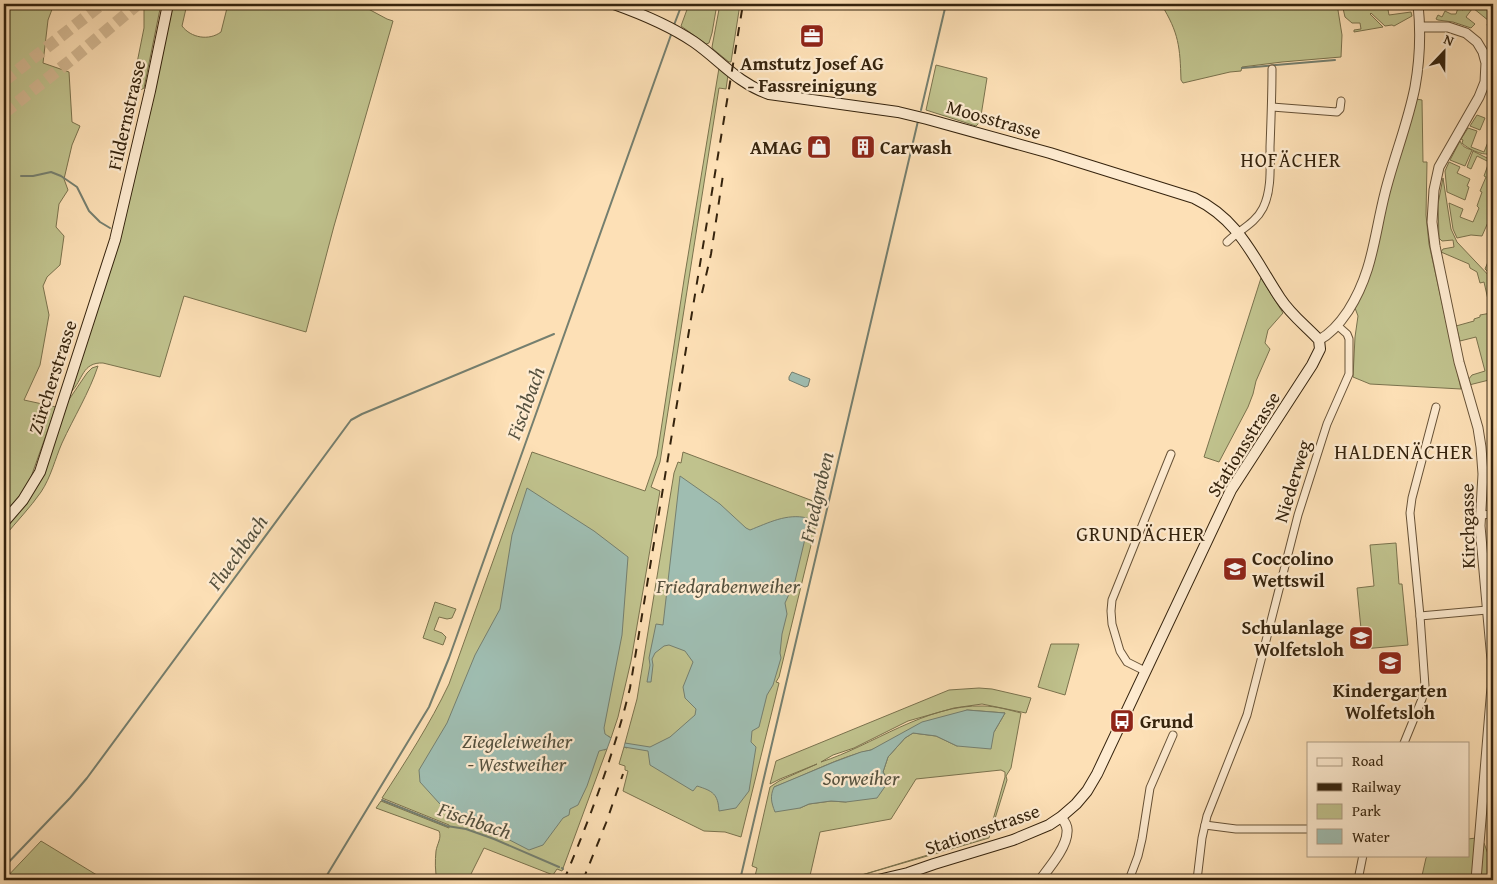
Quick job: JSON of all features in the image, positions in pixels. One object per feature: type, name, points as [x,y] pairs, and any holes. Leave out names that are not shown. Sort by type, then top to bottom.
[{"type":"main road","name":"Fildernstrasse","points":[[117,234],[168,4]]},
{"type":"main road","name":"Moosstrasse","points":[[614,4],[637,12],[679,32],[742,81],[757,90],[778,96],[912,115],[1050,153],[1194,198],[1221,215],[1238,232],[1284,304],[1297,320],[1319,340]]},
{"type":"main road","name":"Zürcherstrasse","points":[[4,522],[23,500],[40,472],[117,234]]},
{"type":"main road","name":"Stationsstrasse","points":[[878,880],[908,873],[1013,840],[1049,825],[1076,804],[1097,774],[1232,490],[1311,368],[1319,354],[1319,340]]},
{"type":"street","points":[[1319,340],[1338,326],[1358,292],[1369,266],[1385,194],[1414,89],[1420,27],[1418,4]]},
{"type":"street","name":"Kirchgasse","points":[[1420,27],[1448,27],[1466,34],[1476,42],[1483,52],[1486,63],[1485,82],[1480,97],[1439,167],[1434,190],[1432,222],[1434,246],[1459,362],[1478,428],[1483,474],[1480,526],[1492,660],[1492,687],[1476,880]]},
{"type":"street","points":[[1227,242],[1253,222],[1267,198],[1272,69]]},
{"type":"street","points":[[1272,107],[1337,112],[1340,109],[1341,101]]},
{"type":"street","name":"Niederweg","points":[[1197,880],[1205,825],[1247,715],[1298,516],[1327,424],[1349,374],[1349,339],[1347,334],[1338,326]]},
{"type":"street","points":[[1404,742],[1422,699],[1425,686],[1410,513],[1412,498],[1436,407]]},
{"type":"street","points":[[1145,671],[1123,658],[1112,624],[1111,606],[1114,594],[1171,454]]},
{"type":"street","points":[[1481,515],[1493,514]]},
{"type":"street","points":[[1420,616],[1487,610]]},
{"type":"street","points":[[1129,880],[1142,839],[1150,788],[1173,734]]},
{"type":"street","points":[[1040,880],[1060,851],[1066,837],[1067,827],[1061,817]]},
{"type":"street","points":[[1205,825],[1236,829],[1307,828]]},
{"type":"street","points":[[1358,880],[1363,856]]},
{"type":"green space","points":[[4,4],[54,4],[48,20],[43,63],[69,72],[72,122],[80,126],[72,145],[64,179],[68,190],[59,204],[56,227],[64,236],[60,265],[47,277],[43,286],[49,315],[40,365],[24,400],[56,407],[23,494],[4,517]]},
{"type":"green space","points":[[144,4],[161,4],[144,88],[139,91],[134,84],[134,78],[144,28]]},
{"type":"green space","points":[[173,4],[187,4],[182,26],[190,33],[200,37],[211,37],[221,32],[228,4],[250,7],[251,4],[359,4],[393,21],[334,226],[306,332],[184,296],[160,377],[96,363],[87,369],[71,392],[168,16]]},
{"type":"green space","points":[[689,4],[717,4],[709,43],[706,44],[681,26]]},
{"type":"green space","points":[[720,4],[740,4],[731,62],[712,47]]},
{"type":"green space","points":[[1161,4],[1337,4],[1342,35],[1341,57],[1242,67],[1241,71],[1183,83],[1181,80],[1180,58],[1175,32]]},
{"type":"green space","points":[[1342,4],[1348,4],[1350,7],[1355,5],[1357,9],[1364,6],[1363,4],[1387,4],[1389,15],[1411,12],[1412,16],[1394,26],[1385,26],[1371,13],[1383,27],[1354,32],[1354,30],[1361,29],[1360,23],[1352,23],[1345,17]]},
{"type":"green space","points":[[1475,4],[1485,5],[1489,8],[1493,23],[1493,38],[1491,30],[1487,25],[1489,21],[1473,8]]},
{"type":"green space","points":[[1465,6],[1472,9],[1466,17],[1475,24],[1471,28],[1436,19],[1438,15],[1442,17],[1445,11],[1456,14],[1458,8],[1463,10]]},
{"type":"green space","points":[[936,65],[987,78],[980,122],[976,126],[926,110]]},
{"type":"green space","name":"Ziegeleiweiher - Westweiher","points":[[719,68],[728,75],[726,89],[719,88],[660,462],[651,487],[660,491],[631,661],[611,738],[608,736],[604,750],[607,749],[562,871],[557,869],[553,875],[484,848],[468,880],[437,880],[435,858],[440,839],[439,831],[376,808],[381,801],[449,828],[449,825],[382,798],[426,728],[449,684],[532,452],[645,491],[657,456]]},
{"type":"green space","points":[[1416,99],[1422,100],[1423,162],[1427,162],[1426,215],[1429,244],[1461,389],[1370,384],[1353,377],[1358,316],[1355,308],[1375,259],[1386,204]]},
{"type":"green space","points":[[1477,115],[1485,118],[1480,130],[1470,126]]},
{"type":"green space","points":[[1468,128],[1477,131],[1471,147],[1484,152],[1490,137],[1492,138],[1493,135],[1493,145],[1489,154],[1482,154],[1462,143],[1463,140],[1461,139]]},
{"type":"green space","points":[[1460,141],[1464,147],[1472,150],[1465,166],[1450,160]]},
{"type":"green space","points":[[1473,151],[1493,161],[1493,222],[1489,220],[1482,236],[1471,235],[1457,238],[1453,229],[1449,203],[1463,209],[1460,217],[1473,222],[1479,208],[1477,206],[1482,192],[1480,191],[1486,177],[1484,176],[1489,162],[1477,156],[1471,169],[1467,167]]},
{"type":"green space","points":[[1449,162],[1460,167],[1457,173],[1470,179],[1465,200],[1447,192],[1445,171]]},
{"type":"green space","points":[[1443,178],[1451,229],[1457,242],[1493,280],[1493,384],[1489,380],[1469,385],[1468,380],[1472,375],[1485,371],[1476,337],[1460,341],[1456,326],[1474,321],[1480,315],[1491,313],[1484,282],[1480,283],[1477,272],[1470,268],[1469,264],[1441,252],[1443,249],[1454,247],[1453,240],[1442,241],[1439,238],[1438,204]]},
{"type":"green space","points":[[1490,257],[1493,258],[1493,277],[1485,269]]},
{"type":"green space","points":[[1261,278],[1283,313],[1268,330],[1265,343],[1270,349],[1256,381],[1248,407],[1219,462],[1204,457]]},
{"type":"green space","points":[[98,366],[41,492],[4,537],[4,527],[22,507],[48,460],[68,401],[87,373],[92,368]]},
{"type":"green space","name":"Friedgrabenweiher","points":[[683,452],[821,504],[779,677],[776,682],[779,683],[741,837],[725,832],[704,831],[623,791],[628,771],[625,770],[625,766],[619,764],[624,747],[627,748],[628,744],[625,743],[637,699],[674,473],[678,462],[681,463]]},
{"type":"green space","points":[[1396,543],[1399,584],[1402,584],[1408,645],[1363,649],[1357,588],[1374,586],[1370,545]]},
{"type":"green space","points":[[435,602],[456,609],[452,618],[439,617],[434,630],[446,637],[443,645],[423,638]]},
{"type":"green space","points":[[1051,644],[1079,644],[1065,695],[1038,687]]},
{"type":"green space","points":[[992,689],[1031,698],[1026,713],[1003,708],[1021,713],[1011,768],[1006,776],[1007,780],[989,838],[845,880],[984,838],[989,834],[1005,772],[1001,770],[916,779],[891,819],[820,832],[809,880],[754,880],[757,868],[752,866],[770,787],[817,764],[770,784],[776,761],[949,690]],"holes":[[[982,704],[996,707],[962,707],[942,711],[954,708]],[[967,710],[1005,713],[994,732],[957,746],[936,736],[913,733],[905,738],[888,757],[883,772],[886,777],[891,778],[846,802],[831,801],[809,804],[800,808],[774,787],[835,762],[871,750]],[[940,712],[900,727],[840,755],[821,762],[908,721]]]},
{"type":"green space","points":[[1476,838],[1484,843],[1488,854],[1488,880],[1421,880],[1428,856],[1470,856],[1470,839]]},
{"type":"green space","points":[[41,841],[105,880],[4,880]]},
{"type":"water","points":[[792,372],[810,379],[808,386],[805,387],[789,380]]},
{"type":"water","name":"Friedgrabenweiher","points":[[680,476],[720,504],[750,530],[792,517],[807,518],[809,522],[795,581],[785,603],[787,614],[782,634],[781,658],[773,685],[767,695],[759,727],[752,731],[751,742],[756,747],[749,791],[736,808],[719,811],[714,794],[697,786],[693,791],[650,765],[648,751],[624,747],[625,743],[650,747],[670,737],[695,715],[696,709],[685,698],[683,687],[693,662],[685,651],[669,645],[664,646],[655,653],[652,659],[651,682],[647,682],[650,665],[649,658],[656,624],[663,625]]},
{"type":"water","name":"Ziegeleiweiher - Westweiher","points":[[527,488],[594,531],[628,557],[622,635],[604,728],[605,734],[611,738],[607,749],[599,751],[587,786],[578,805],[570,809],[569,815],[563,818],[543,845],[529,850],[496,833],[461,824],[449,814],[420,782],[419,770],[447,723],[475,655],[500,609],[512,535]]},
{"type":"water","name":"Sorweiher","points":[[967,710],[1005,713],[994,732],[991,749],[957,746],[936,736],[913,733],[905,738],[888,757],[883,772],[886,777],[891,778],[877,798],[809,804],[800,808],[775,812],[771,799],[774,787],[834,762],[871,750],[922,722]]},
{"type":"waterway","name":"Fischbach","points":[[674,25],[682,4]]},
{"type":"waterway","name":"Friedgraben","points":[[921,110],[946,4]]},
{"type":"waterway","name":"Fischbach","points":[[324,880],[429,707],[449,658],[672,32]]},
{"type":"waterway","points":[[1242,68],[1335,60]]},
{"type":"waterway","name":"Friedgraben","points":[[740,880],[918,121]]},
{"type":"waterway","points":[[21,176],[33,176],[51,172],[61,176],[77,187],[89,211],[100,222],[110,228]]},
{"type":"waterway","name":"Fluechbach","points":[[4,867],[87,778],[351,420],[554,334]]},
{"type":"waterway","name":"Fischbach","points":[[382,800],[447,826],[466,829],[494,839],[559,867]]},
{"type":"tunnel","points":[[4,81],[102,4]]},
{"type":"tunnel","points":[[4,113],[138,4]]},
{"type":"railway","points":[[564,880],[601,786],[630,688],[743,4]]},
{"type":"railway","points":[[702,293],[711,254],[723,175]]},
{"type":"railway","points":[[583,880],[623,774]]},
{"type":"place","name":"Amstutz Josef AG - Fassreinigung","points":[[812,36]]},
{"type":"place","name":"AMAG","points":[[819,147]]},
{"type":"place","name":"Carwash","points":[[863,147]]},
{"type":"place","name":"Coccolino Wettswil","points":[[1235,569]]},
{"type":"place","name":"Schulanlage Wolfetsloh","points":[[1361,638]]},
{"type":"place","name":"Kindergarten Wolfetsloh","points":[[1390,663]]},
{"type":"place","name":"Grund","points":[[1122,721]]},
{"type":"district","name":"HOFÄCHER","points":[[1291,159]]},
{"type":"district","name":"HALDENÄCHER","points":[[1404,451]]},
{"type":"district","name":"GRUNDÄCHER","points":[[1141,533]]}]
